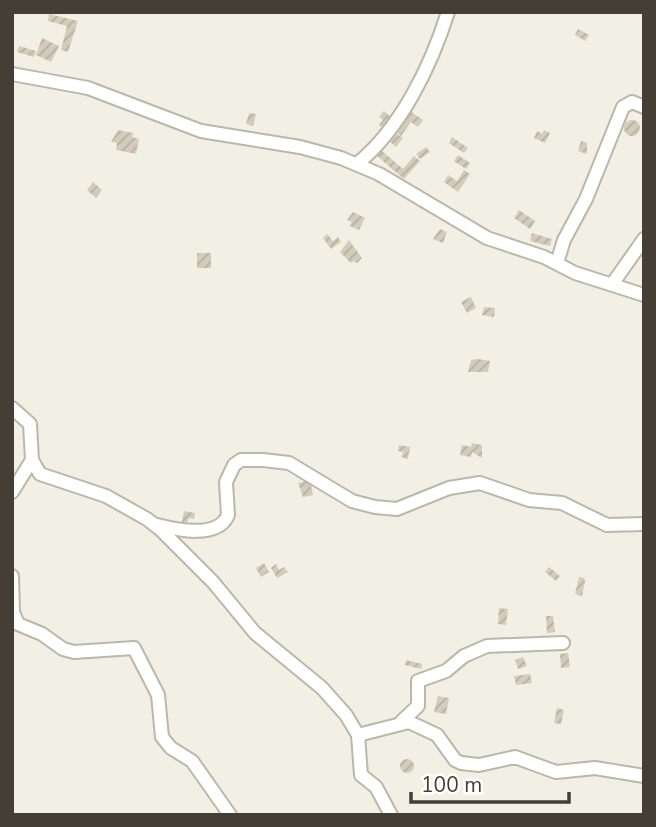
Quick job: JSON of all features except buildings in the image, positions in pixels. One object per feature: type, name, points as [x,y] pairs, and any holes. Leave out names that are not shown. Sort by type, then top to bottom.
[{"type":"street","points":[[357,164],[387,134],[439,41],[448,12]]},
{"type":"street","points":[[12,74],[88,88],[201,131],[300,147],[357,164],[487,238],[644,295]]},
{"type":"street","points":[[557,263],[564,240],[586,200],[623,107],[632,102],[644,107]]},
{"type":"street","points":[[613,283],[644,239]]},
{"type":"street","points":[[12,408],[30,424],[34,468],[48,479],[106,496],[153,524],[213,582],[255,633],[322,688],[346,715],[358,735],[361,775],[376,787],[391,815]]},
{"type":"street","points":[[12,492],[32,460]]},
{"type":"street","points":[[153,524],[197,531],[218,526],[228,514],[226,488],[229,472],[234,465],[248,460],[289,463],[352,500],[375,507],[397,509],[449,488],[480,483],[529,500],[562,503],[607,525],[644,524]]},
{"type":"street","points":[[12,576],[13,612],[18,624],[74,652],[134,648],[158,695],[162,737],[172,748],[192,761],[230,815]]},
{"type":"street","points":[[358,735],[402,721],[418,706],[418,681],[446,671],[476,650],[500,643],[563,643]]},
{"type":"street","points":[[402,721],[432,732],[455,760],[472,766],[515,757],[556,772],[595,768],[644,776]]}]
